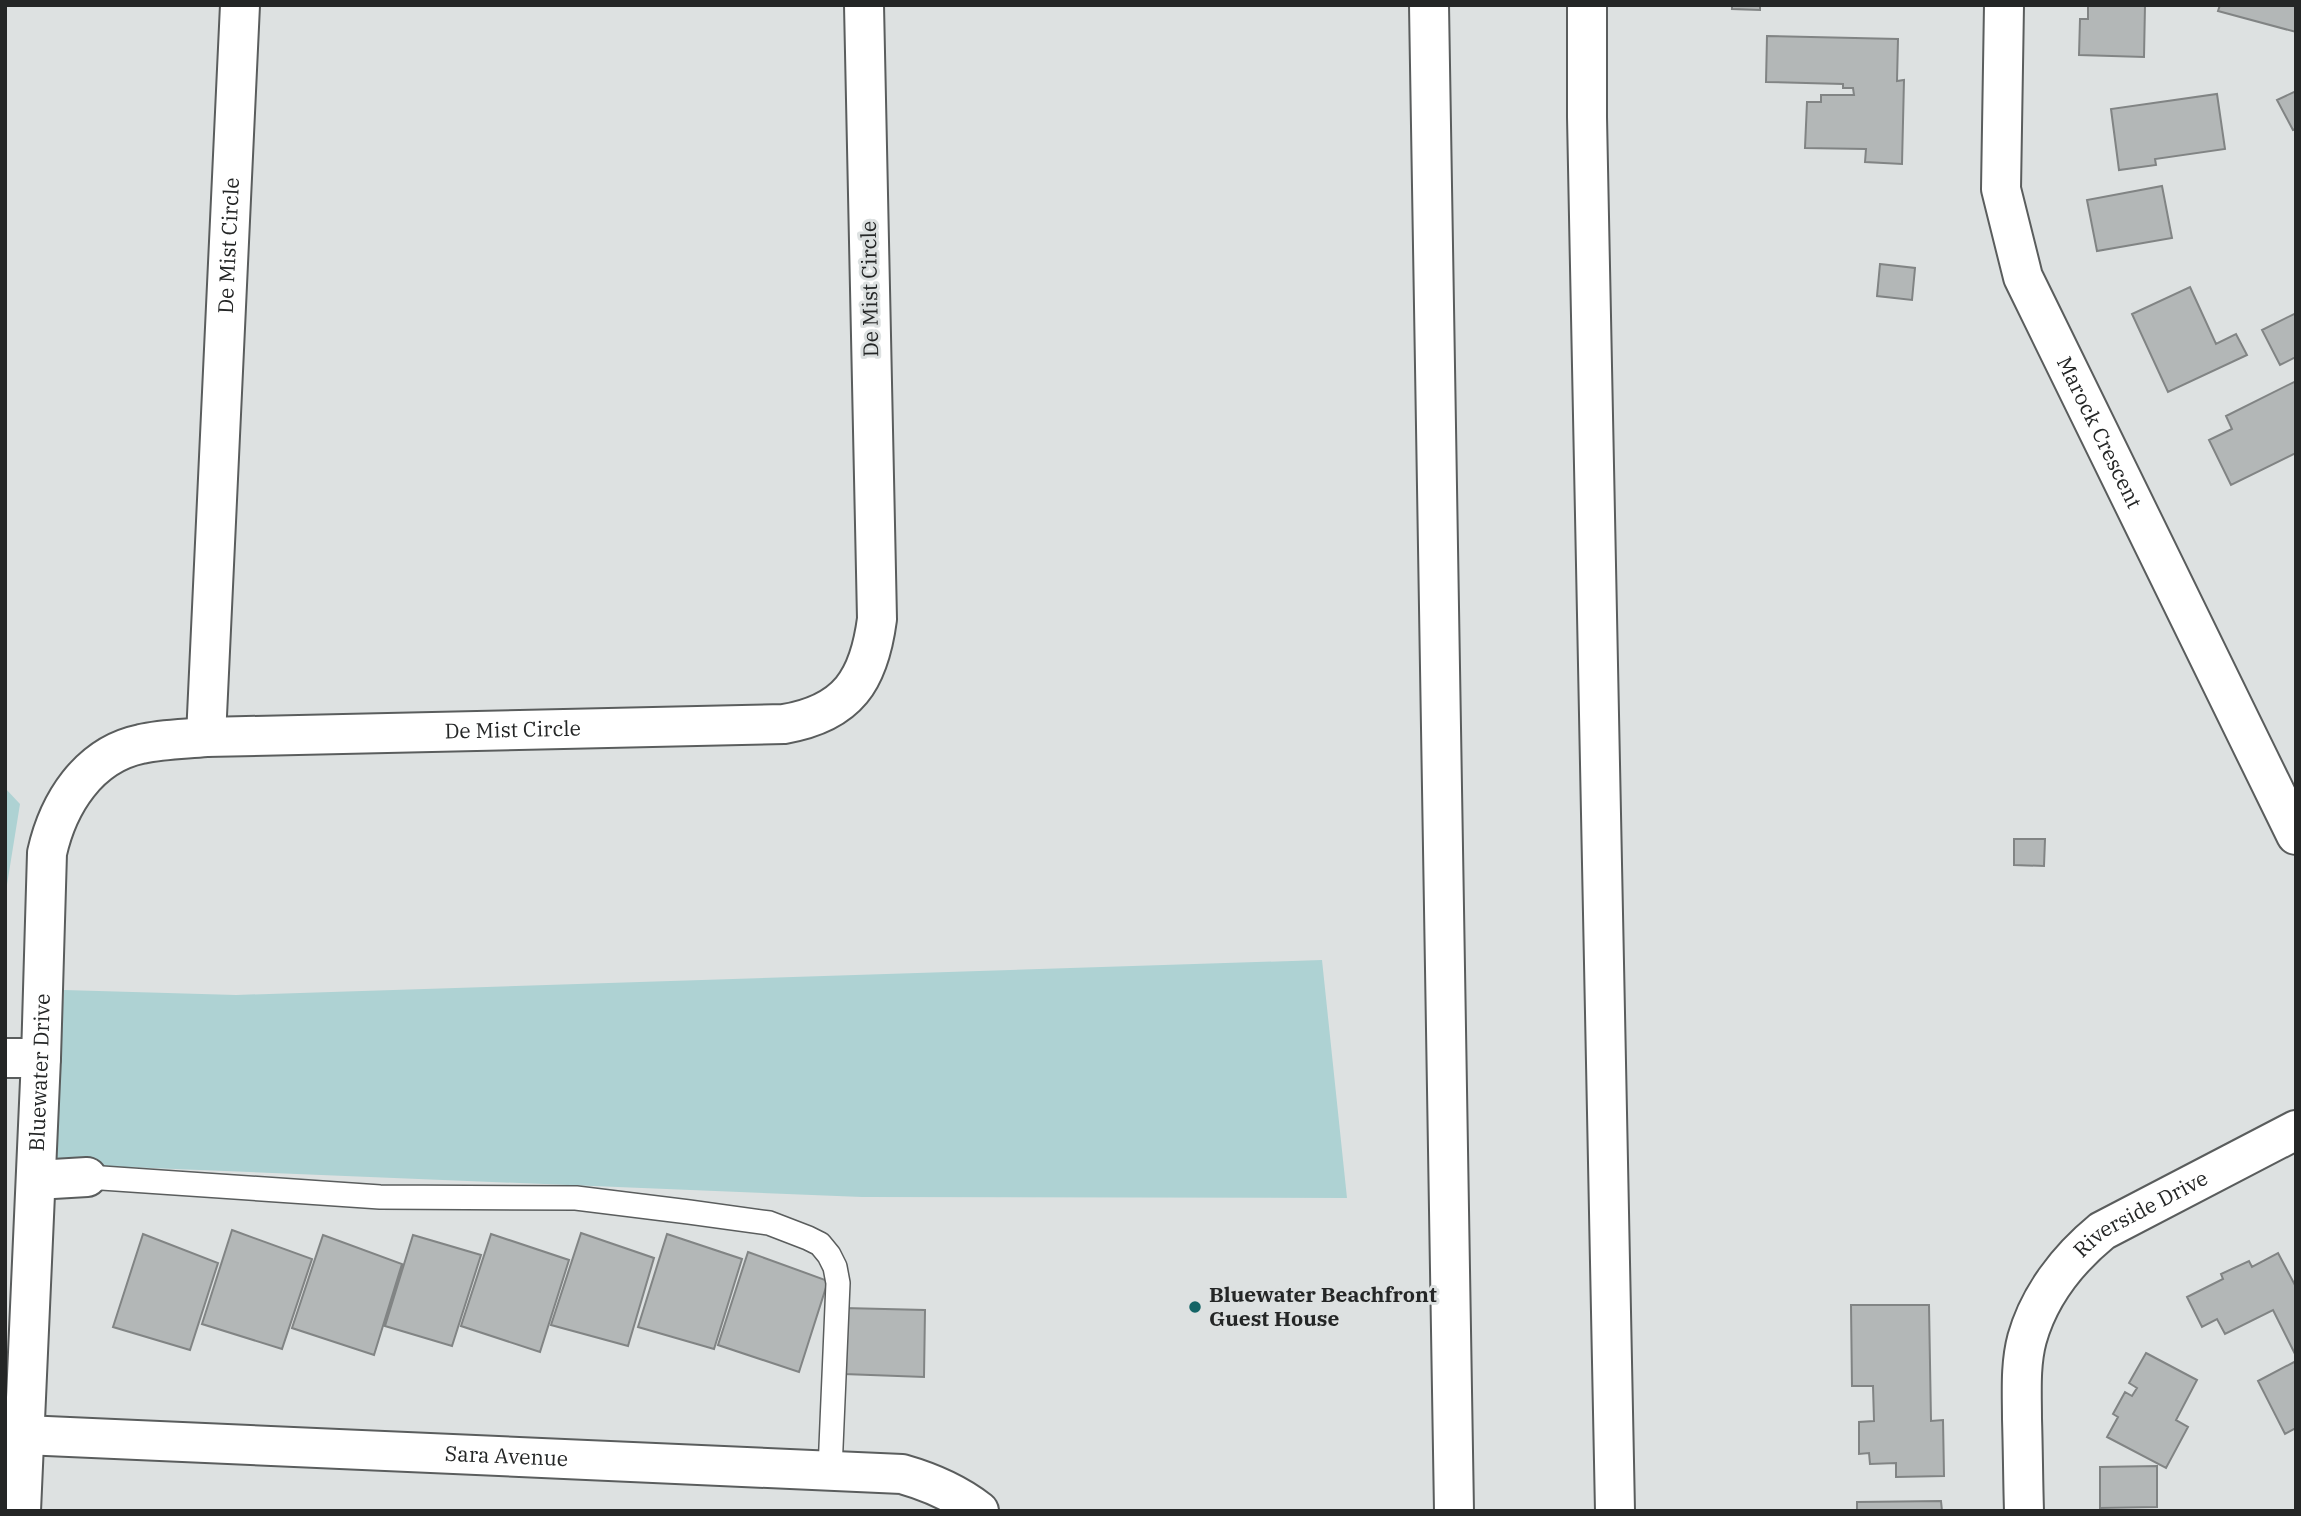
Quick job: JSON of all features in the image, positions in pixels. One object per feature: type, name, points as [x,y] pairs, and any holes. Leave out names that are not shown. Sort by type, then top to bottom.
[{"type":"main road","name":"De Mist Circle","points":[[240,5],[206,737],[784,724],[819,715],[843,700],[860,680],[868,662],[877,619],[864,5]]},
{"type":"main road","points":[[1429,5],[1454,1511]]},
{"type":"main road","points":[[1587,5],[1615,1511]]},
{"type":"main road","name":"Marock Crescent","points":[[2004,5],[2001,189],[2023,277],[2296,835]]},
{"type":"main road","name":"Bluewater Drive","points":[[22,1511],[36,1180],[23,1058],[52,830],[62,807],[87,775],[102,761],[123,750],[155,741],[206,737]]},
{"type":"main road","name":"Riverside Drive","points":[[2024,1511],[2022,1375],[2027,1340],[2048,1291],[2079,1250],[2102,1231],[2296,1130]]},
{"type":"main road","points":[[36,1180],[87,1177]]},
{"type":"main road","name":"Sara Avenue","points":[[24,1435],[902,1474],[926,1481],[979,1511]]},
{"type":"lane","points":[[87,1177],[380,1197],[576,1198],[769,1223],[808,1238],[820,1244],[829,1255],[838,1283],[830,1470]]},
{"type":"shaded area","points":[[5,788],[20,804],[5,897]]},
{"type":"shaded area","points":[[1322,960],[1347,1198],[862,1197],[51,1164],[64,990],[236,995]]},
{"type":"building","points":[[1732,5],[1760,5],[1760,10],[1732,9]]},
{"type":"building","points":[[2088,5],[2145,5],[2144,57],[2079,55],[2080,19],[2088,19]]},
{"type":"building","points":[[2220,5],[2296,5],[2296,32],[2218,11]]},
{"type":"building","points":[[1767,36],[1898,39],[1897,81],[1904,80],[1902,164],[1865,162],[1866,149],[1805,148],[1807,102],[1821,102],[1821,95],[1854,95],[1853,88],[1843,88],[1843,84],[1766,82]]},
{"type":"building","points":[[2296,91],[2296,129],[2293,130],[2277,100]]},
{"type":"building","points":[[2217,94],[2225,149],[2155,159],[2156,165],[2119,170],[2111,109]]},
{"type":"building","points":[[2162,186],[2172,238],[2097,251],[2087,200]]},
{"type":"building","points":[[1880,264],[1915,268],[1912,300],[1877,296]]},
{"type":"building","points":[[2190,287],[2216,344],[2236,334],[2247,355],[2168,392],[2132,314]]},
{"type":"building","points":[[2296,313],[2296,357],[2280,365],[2262,330]]},
{"type":"building","points":[[2296,381],[2296,453],[2231,485],[2209,440],[2232,429],[2226,416]]},
{"type":"building","points":[[2014,839],[2045,839],[2044,866],[2014,865]]},
{"type":"building","points":[[232,1230],[312,1259],[282,1349],[202,1324]]},
{"type":"building","points":[[581,1233],[654,1258],[628,1346],[551,1325]]},
{"type":"building","points":[[143,1234],[218,1263],[190,1350],[113,1327]]},
{"type":"building","points":[[491,1234],[569,1260],[540,1352],[461,1326]]},
{"type":"building","points":[[667,1234],[742,1259],[714,1349],[638,1327]]},
{"type":"building","points":[[323,1235],[402,1264],[374,1355],[292,1328]]},
{"type":"building","points":[[413,1235],[481,1255],[452,1346],[385,1326]]},
{"type":"building","points":[[748,1252],[828,1281],[799,1372],[718,1345]]},
{"type":"building","points":[[2278,1253],[2296,1287],[2296,1356],[2273,1310],[2225,1334],[2217,1319],[2202,1327],[2187,1297],[2223,1279],[2221,1274],[2249,1261],[2252,1267]]},
{"type":"building","points":[[1851,1305],[1929,1305],[1931,1421],[1943,1420],[1944,1476],[1896,1477],[1896,1463],[1870,1464],[1869,1453],[1859,1454],[1859,1422],[1874,1421],[1873,1386],[1852,1386]]},
{"type":"building","points":[[844,1308],[925,1310],[924,1377],[844,1374]]},
{"type":"building","points":[[2146,1353],[2197,1380],[2176,1420],[2188,1427],[2166,1468],[2107,1437],[2118,1417],[2113,1414],[2125,1392],[2132,1396],[2137,1388],[2129,1383]]},
{"type":"building","points":[[2296,1361],[2296,1428],[2285,1434],[2258,1381]]},
{"type":"building","points":[[2157,1466],[2157,1507],[2100,1508],[2100,1467]]},
{"type":"building","points":[[1941,1501],[1942,1511],[1857,1511],[1857,1502]]},
{"type":"place","name":"Bluewater Beachfront Guest House","points":[[1195,1307]]}]
